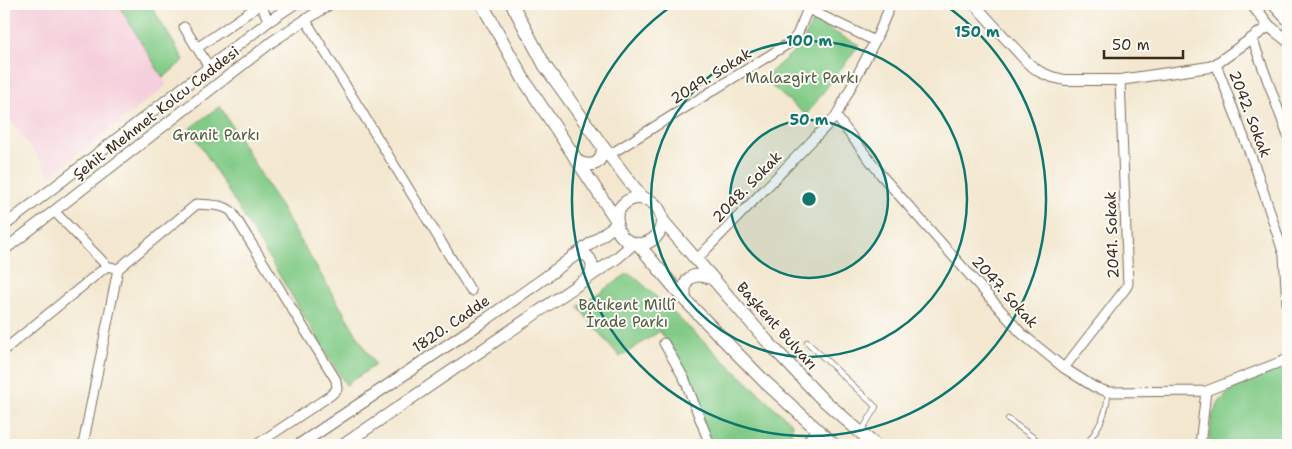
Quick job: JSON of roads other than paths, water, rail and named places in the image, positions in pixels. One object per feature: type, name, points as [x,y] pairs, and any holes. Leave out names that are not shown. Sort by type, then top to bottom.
[{"type":"main road","points":[[482,4],[524,80],[617,222]]},
{"type":"main road","points":[[512,4],[545,66],[643,199]]},
{"type":"main road","points":[[1252,4],[1270,26],[1288,41]]},
{"type":"main road","points":[[1270,26],[1286,17],[1273,4]]},
{"type":"main road","points":[[578,162],[591,166],[596,164],[606,151]]},
{"type":"main road","points":[[342,445],[636,244],[654,239],[661,227],[662,220],[656,206],[650,201],[643,199],[635,199],[628,202],[618,213],[617,222],[621,235],[636,244],[685,300],[764,380],[834,445]]},
{"type":"main road","name":"Başkent Bulvarı","points":[[662,220],[767,340],[820,397],[876,445]]},
{"type":"main road","name":"1820. Cadde","points":[[299,445],[488,318],[546,277],[617,222]]},
{"type":"main road","points":[[571,257],[584,254],[590,259],[593,265],[589,277]]},
{"type":"main road","points":[[685,300],[684,290],[686,282],[690,277],[704,275],[712,278]]},
{"type":"street","points":[[197,48],[260,4],[269,21]]},
{"type":"street","name":"Şehit Mehmet Kolcu Caddesi","points":[[4,226],[269,21],[294,4]]},
{"type":"street","name":"Şehit Mehmet Kolcu Caddesi","points":[[4,250],[273,41],[330,4]]},
{"type":"street","name":"2048. Sokak","points":[[696,260],[836,116],[875,41],[890,4]]},
{"type":"street","points":[[974,4],[1029,64],[1040,72],[1065,80],[1120,80],[1202,68],[1216,64],[1270,26]]},
{"type":"street","points":[[809,6],[875,41]]},
{"type":"street","name":"2049. Sokak","points":[[606,151],[791,42],[797,35],[809,6]]},
{"type":"street","points":[[306,19],[471,290]]},
{"type":"street","points":[[184,27],[209,67]]},
{"type":"street","points":[[1252,38],[1288,136]]},
{"type":"street","name":"2042. Sokak","points":[[1216,64],[1257,172],[1284,255],[1288,319]]},
{"type":"street","name":"2041. Sokak","points":[[1064,368],[1128,284],[1120,80]]},
{"type":"street","name":"2047. Sokak","points":[[836,116],[882,176],[1021,333],[1064,368],[1094,387],[1108,392],[1206,390]]},
{"type":"street","points":[[83,445],[118,268],[197,204],[223,206],[232,212],[336,380],[337,389],[331,395],[256,445]]},
{"type":"street","points":[[54,211],[107,266],[118,268]]},
{"type":"street","points":[[4,350],[107,266]]},
{"type":"street","points":[[664,343],[685,380],[710,445]]},
{"type":"street","points":[[1200,445],[1206,390],[1288,358]]},
{"type":"street","points":[[805,445],[816,430]]},
{"type":"lane","points":[[807,342],[876,408],[860,433]]},
{"type":"lane","points":[[1086,445],[1104,417],[1107,408],[1108,392]]},
{"type":"lane","points":[[1008,419],[1044,445]]},
{"type":"park label","name":"Malazgirt Parkı","points":[[802,78]]},
{"type":"park label","name":"Granit Parkı","points":[[216,135]]},
{"type":"park label","name":"Batıkent Millî İrade Parkı","points":[[627,314]]}]
